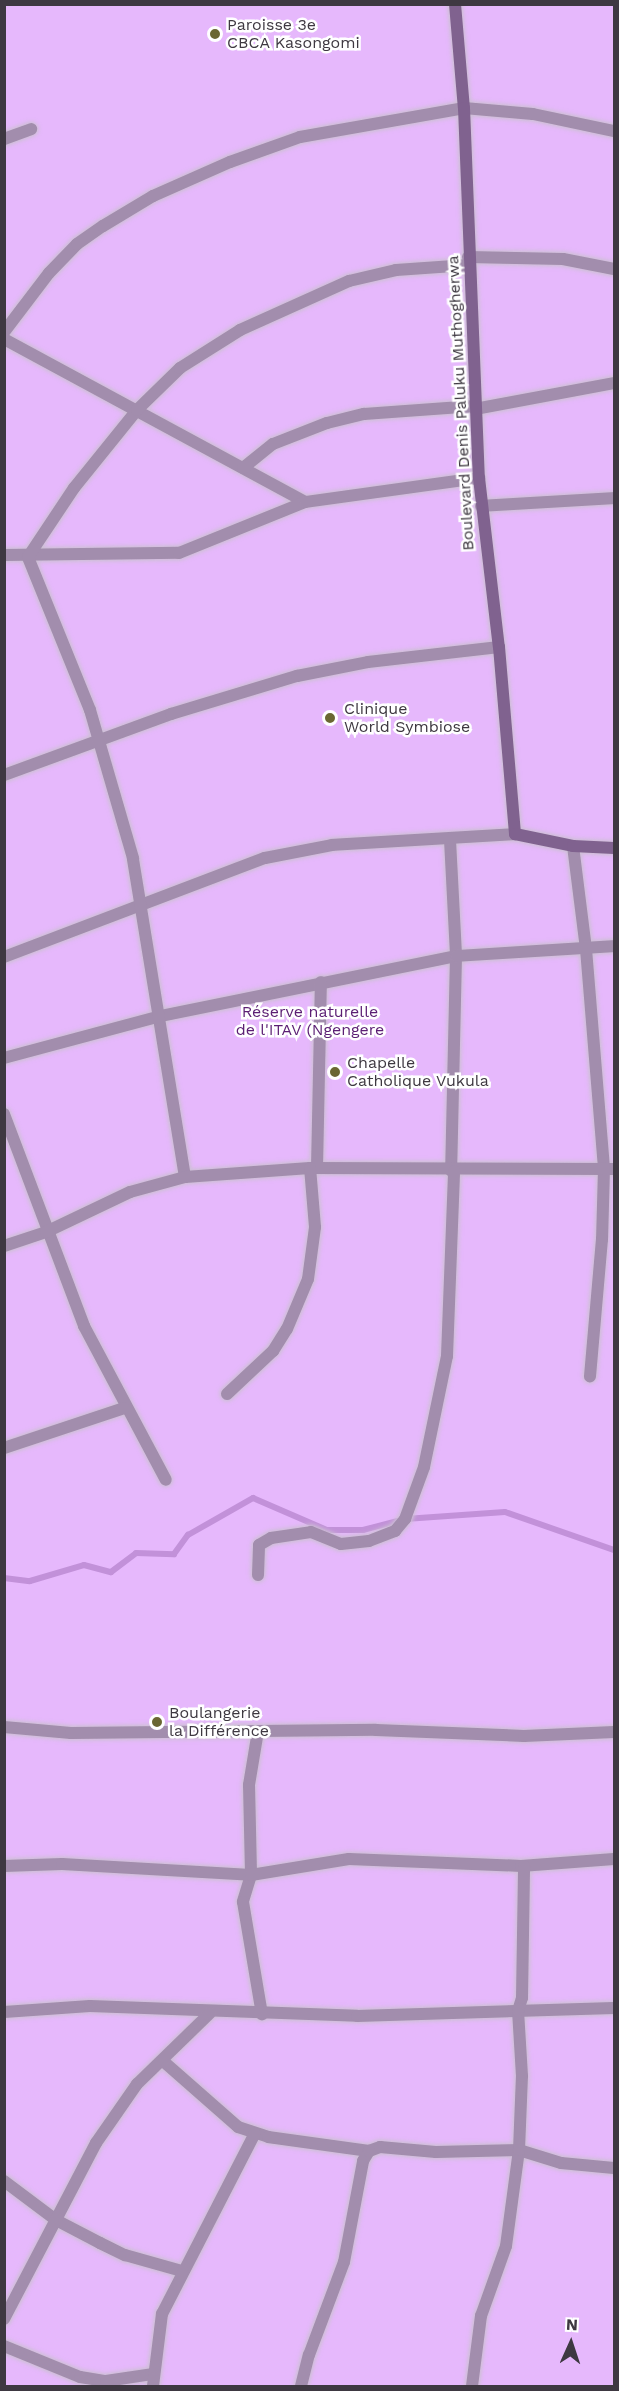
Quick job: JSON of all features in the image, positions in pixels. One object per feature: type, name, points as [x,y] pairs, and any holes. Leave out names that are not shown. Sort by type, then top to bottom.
[{"type":"street","name":"Boulevard Denis Paluku Muthogherwa","points":[[455,4],[464,108],[468,261],[479,478],[499,647],[514,834]]},
{"type":"street","points":[[4,332],[76,244],[153,196],[230,162],[300,137],[379,120],[464,108],[533,114],[615,131]]},
{"type":"street","points":[[4,139],[32,129]]},
{"type":"street","points":[[28,557],[60,507],[136,410],[180,368],[219,343],[350,281],[396,270],[468,261],[562,259],[615,269]]},
{"type":"street","points":[[4,339],[305,502]]},
{"type":"street","points":[[243,468],[273,444],[327,423],[364,414],[475,407],[615,383]]},
{"type":"street","points":[[4,555],[28,557],[178,553],[305,502],[479,478]]},
{"type":"street","points":[[481,506],[615,498]]},
{"type":"street","points":[[28,557],[100,740],[144,907],[185,1177]]},
{"type":"street","points":[[4,775],[247,689],[333,667],[499,647]]},
{"type":"street","points":[[4,957],[144,907],[265,858],[332,845],[450,840],[514,834],[573,846],[615,848]]},
{"type":"street","points":[[258,1575],[259,1545],[271,1538],[311,1532],[340,1544],[369,1541],[395,1531],[405,1519],[424,1467],[447,1356],[456,956],[450,840]]},
{"type":"street","points":[[573,846],[609,1169],[590,1376]]},
{"type":"street","points":[[4,1058],[161,1016],[456,956],[615,946]]},
{"type":"street","points":[[227,1394],[273,1351],[287,1329],[308,1279],[315,1227],[313,1168],[321,982]]},
{"type":"street","points":[[4,1114],[46,1232],[84,1326],[124,1408],[166,1480]]},
{"type":"street","points":[[4,1246],[46,1232],[130,1192],[185,1177],[313,1168],[452,1171],[609,1169]]},
{"type":"street","points":[[4,1448],[124,1408]]},
{"type":"street","points":[[4,1727],[71,1733],[408,1730],[524,1736],[615,1732]]},
{"type":"street","points":[[258,1731],[249,1785],[251,1875],[243,1902],[262,2014]]},
{"type":"street","points":[[4,1866],[62,1864],[251,1875],[349,1859],[524,1866],[615,1859]]},
{"type":"street","points":[[472,2386],[481,2316],[507,2246],[519,2150],[522,2076],[518,2011],[522,1998],[524,1866]]},
{"type":"street","points":[[4,2012],[90,2006],[210,2013],[357,2016],[615,2008]]},
{"type":"street","points":[[4,2319],[101,2135],[137,2085],[164,2061],[210,2013]]},
{"type":"street","points":[[164,2061],[213,2108],[238,2127],[255,2133],[369,2151],[380,2147],[436,2152],[519,2150],[561,2163],[615,2168]]},
{"type":"street","points":[[4,2346],[80,2377],[106,2381],[153,2380],[162,2314],[182,2271],[255,2133]]},
{"type":"street","points":[[302,2386],[309,2355],[344,2262],[363,2161],[369,2151]]},
{"type":"street","points":[[4,2181],[56,2220],[125,2255],[182,2271]]},
{"type":"green space","name":"Réserve naturelle de l'ITAV (Ngengere","points":[[5,5],[614,5],[614,2386],[5,2386]]},
{"type":"waterway","points":[[4,1578],[30,1581],[84,1565],[111,1572],[136,1553],[174,1554],[188,1535],[253,1498],[327,1530],[363,1530],[405,1519],[505,1512],[614,1550]]},
{"type":"place","name":"Paroisse 3e CBCA Kasongomi","points":[[215,34]]},
{"type":"place","name":"Clinique World Symbiose","points":[[330,718]]},
{"type":"place","name":"Chapelle Catholique Vukula","points":[[335,1072]]},
{"type":"place","name":"Boulangerie la Différence","points":[[157,1722]]}]
